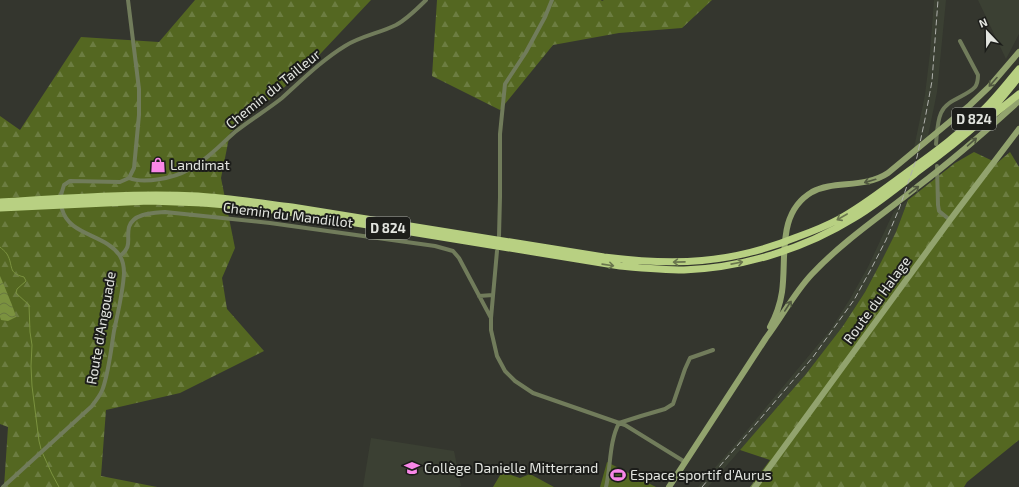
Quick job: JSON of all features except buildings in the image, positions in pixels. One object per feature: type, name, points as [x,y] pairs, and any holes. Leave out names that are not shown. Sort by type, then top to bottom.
[{"type":"highway","points":[[957,134],[1001,86],[1019,63]]},
{"type":"highway","name":"D 824","points":[[0,208],[149,201],[203,203],[288,212],[602,264],[655,269],[703,268],[738,263],[772,250],[793,239],[838,220],[856,209],[908,172],[957,134],[982,112],[1019,68]]},
{"type":"highway","name":"D 824","points":[[0,202],[140,195],[199,196],[248,201],[589,255],[647,262],[709,260],[794,247],[820,236],[854,218],[919,171],[936,165],[982,120],[1019,78]]},
{"type":"highway","points":[[936,165],[958,143],[1019,94]]},
{"type":"main road","points":[[766,338],[781,298],[786,229],[793,210],[802,200],[814,191],[866,182],[884,175],[952,120],[989,87],[1019,52]]},
{"type":"main road","points":[[669,487],[766,338],[799,290],[812,274],[840,248],[886,212],[936,165],[1019,101]]},
{"type":"main road","name":"Route du Halage","points":[[756,487],[950,220],[1019,129]]},
{"type":"street","points":[[61,195],[64,185],[70,181],[120,182],[129,178],[134,168],[139,115],[139,89],[128,0]]},
{"type":"street","name":"Chemin du Tailleur","points":[[129,178],[152,180],[176,176],[188,171],[345,46],[396,25],[426,0]]},
{"type":"street","points":[[499,236],[500,134],[505,84],[526,52],[545,17],[552,0]]},
{"type":"street","points":[[936,144],[938,124],[941,113],[946,106],[975,87],[978,81],[978,75],[960,41]]},
{"type":"street","points":[[936,165],[939,211],[950,220]]},
{"type":"street","name":"Route d'Angouade","points":[[5,486],[92,406],[100,396],[103,388],[124,275],[123,263],[120,256],[110,246],[73,225],[65,218],[62,209]]},
{"type":"street","name":"Chemin du Mandillot","points":[[120,256],[127,249],[129,243],[129,227],[133,221],[148,213],[165,212],[270,223],[446,248],[459,258],[491,318]]},
{"type":"street","points":[[497,251],[491,330],[497,356],[505,371],[515,381],[533,393],[619,423],[648,438],[685,462]]},
{"type":"street","points":[[479,296],[493,295]]},
{"type":"street","points":[[619,423],[665,410],[673,404],[684,368],[690,358],[712,350]]},
{"type":"street","points":[[606,487],[610,473],[614,438],[619,423]]},
{"type":"shaded area","points":[[934,0],[946,0],[937,92],[928,136],[914,148],[925,95]]},
{"type":"shaded area","points":[[978,0],[1019,0],[1019,34],[1006,59]]},
{"type":"shaded area","points":[[908,200],[896,232],[881,262],[865,292],[843,326],[806,374],[708,487],[698,487],[831,329],[868,267],[894,211]]},
{"type":"shaded area","name":"Collège Danielle Mitterrand","points":[[371,438],[454,451],[461,486],[363,487]]},
{"type":"green space","points":[[195,0],[371,0],[306,69],[230,133],[221,178],[235,248],[222,278],[227,309],[264,351],[180,393],[106,410],[101,476],[157,487],[4,487],[8,427],[0,424],[0,116],[20,130],[81,37],[159,42]]},
{"type":"green space","points":[[437,0],[712,0],[682,28],[619,33],[553,45],[500,110],[432,76]]},
{"type":"green space","points":[[974,152],[997,163],[1010,152],[1019,167],[1019,440],[967,482],[964,487],[750,487],[770,460],[740,450],[806,374],[843,326],[865,292],[881,262],[896,232],[908,200],[955,163]]},
{"type":"green space","name":"Espace sportif d'Aurus","points":[[607,462],[656,487],[600,487]]},
{"type":"green space","points":[[502,472],[520,478],[530,474],[554,487],[493,487]]},
{"type":"water","points":[[0,276],[16,317],[8,321],[1,320],[0,317]]},
{"type":"waterway","points":[[0,247],[7,254],[13,271],[24,277],[26,281],[17,289],[16,293],[29,305],[32,345],[32,386],[41,449]]},
{"type":"waterway","points":[[42,452],[59,487]]},
{"type":"railway","points":[[702,487],[813,357],[854,300],[886,240],[899,209],[917,157],[932,81],[938,0]]},
{"type":"place","name":"Landimat","points":[[158,165]]},
{"type":"place","name":"Collège Danielle Mitterrand","points":[[412,468]]},
{"type":"place","name":"Espace sportif d'Aurus","points":[[618,475]]}]
